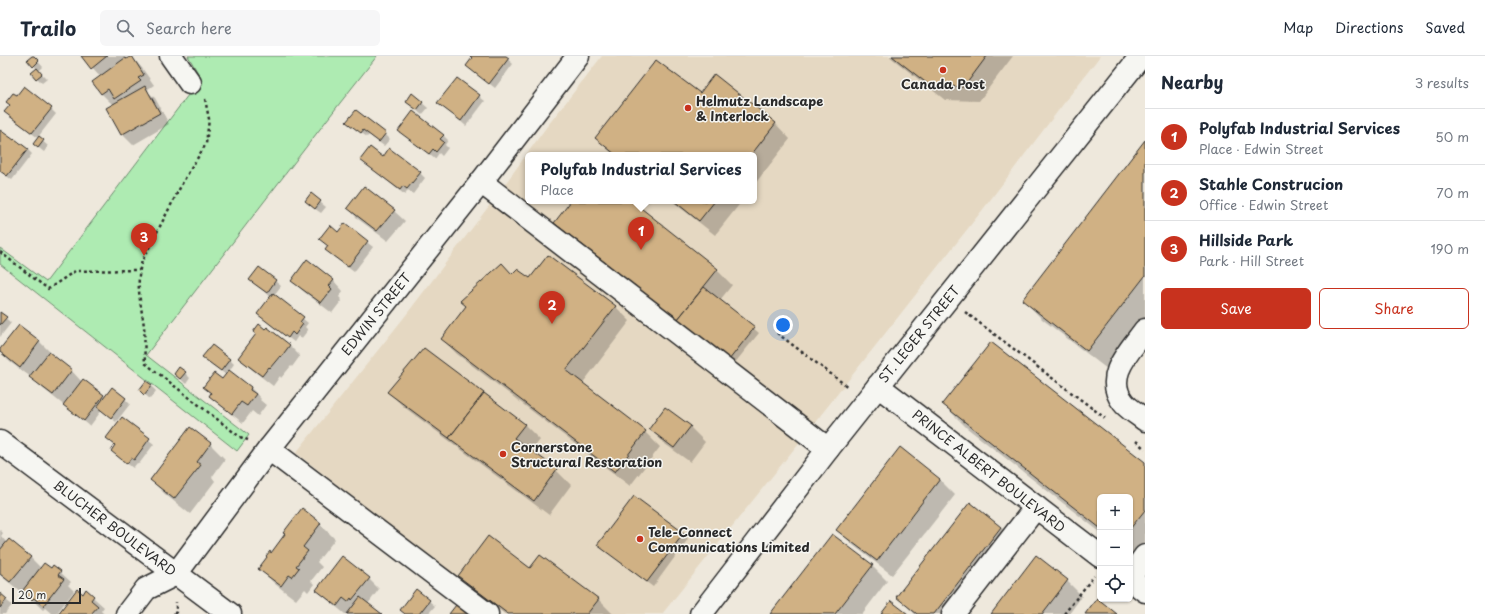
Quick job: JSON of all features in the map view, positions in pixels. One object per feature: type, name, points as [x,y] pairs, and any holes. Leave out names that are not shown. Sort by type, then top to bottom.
[{"type":"street","points":[[171,56],[190,82]]},
{"type":"street","name":"EDWIN STREET","points":[[176,574],[269,449],[481,182],[578,56]]},
{"type":"street","name":"ST. LEGER STREET","points":[[700,614],[947,299],[1139,69]]},
{"type":"street","points":[[481,182],[828,449]]},
{"type":"street","points":[[1145,330],[1118,368],[1115,385],[1123,402],[1145,420]]},
{"type":"street","name":"PRINCE ALBERT BOULEVARD","points":[[872,393],[1036,507],[1097,564]]},
{"type":"street","name":"BLUCHER BOULEVARD","points":[[0,442],[230,614]]},
{"type":"street","points":[[269,449],[487,614]]},
{"type":"street","points":[[953,614],[1036,507]]},
{"type":"street","points":[[1133,574],[1145,556]]},
{"type":"street","points":[[127,614],[146,589],[176,574]]},
{"type":"street","points":[[1133,581],[1145,591]]},
{"type":"path","points":[[190,82],[204,96],[210,119],[206,144],[184,180],[142,261],[139,270],[139,286],[144,328],[145,363],[240,437],[269,449]]},
{"type":"path","points":[[0,252],[48,289],[75,271],[139,270]]},
{"type":"path","points":[[947,299],[1109,421]]},
{"type":"path","points":[[777,333],[872,393]]},
{"type":"path","points":[[1133,439],[1145,448]]},
{"type":"path","points":[[1064,614],[1097,566]]},
{"type":"shaded area","points":[[602,56],[1100,56],[984,208],[662,614],[504,614],[296,453],[406,315],[525,156],[525,204],[757,204],[757,152],[528,152]]},
{"type":"green space","points":[[188,56],[377,56],[146,355],[249,435],[237,451],[0,264],[0,248],[46,282],[201,78]]},
{"type":"building","points":[[32,56],[39,61],[33,67],[27,60]]},
{"type":"building","points":[[81,56],[107,56],[91,69]]},
{"type":"building","points":[[132,56],[144,75],[138,78],[141,81],[114,99],[108,89],[101,94],[92,82],[125,58],[126,59]]},
{"type":"building","points":[[470,56],[506,56],[509,58],[489,84],[466,66],[472,58]]},
{"type":"building","name":"Canada Post","points":[[892,56],[987,56],[964,87],[929,85]]},
{"type":"building","name":"Helmutz Landscape & Interlock","points":[[656,60],[700,93],[714,74],[776,123],[753,152],[612,152],[595,138]]},
{"type":"building","points":[[37,68],[42,74],[36,79],[31,73]]},
{"type":"building","points":[[457,78],[480,95],[461,121],[437,103]]},
{"type":"building","points":[[24,86],[52,108],[32,133],[4,112],[10,105],[6,102],[13,93],[17,95]]},
{"type":"building","points":[[145,86],[160,113],[121,135],[106,108]]},
{"type":"building","points":[[412,93],[423,102],[417,110],[406,102]]},
{"type":"building","points":[[356,110],[386,133],[379,142],[363,130],[361,133],[346,122]]},
{"type":"building","points":[[413,111],[444,135],[440,139],[444,142],[436,152],[433,149],[429,154],[398,131]]},
{"type":"building","points":[[0,130],[28,149],[7,176],[0,171]]},
{"type":"building","points":[[39,136],[44,140],[38,148],[33,144]]},
{"type":"building","points":[[1145,140],[1145,276],[1087,351],[1022,300]]},
{"type":"building","points":[[370,147],[383,157],[389,148],[421,172],[407,189],[403,186],[400,190],[360,160]]},
{"type":"building","points":[[364,186],[395,210],[377,231],[347,208]]},
{"type":"building","points":[[311,193],[321,201],[315,209],[305,201]]},
{"type":"building","points":[[569,204],[636,204],[718,269],[678,319],[554,223]]},
{"type":"building","points":[[678,204],[713,204],[699,221]]},
{"type":"building","points":[[345,223],[368,241],[348,267],[325,250],[328,246],[319,239],[330,225],[338,232]]},
{"type":"building","points":[[548,255],[616,306],[566,370],[646,431],[615,472],[441,339],[466,306],[460,301],[502,263],[512,274],[517,269],[530,278]]},
{"type":"building","points":[[307,259],[334,280],[329,286],[332,289],[321,303],[291,281]]},
{"type":"building","points":[[259,267],[276,280],[267,293],[249,280]]},
{"type":"building","points":[[704,287],[755,327],[729,360],[678,319]]},
{"type":"building","points":[[273,293],[304,317],[300,322],[303,324],[295,335],[292,332],[288,338],[257,314]]},
{"type":"building","points":[[0,312],[7,317],[0,325]]},
{"type":"building","points":[[259,324],[265,329],[267,327],[290,345],[281,357],[280,356],[262,376],[238,358],[256,334],[253,332]]},
{"type":"building","points":[[19,325],[40,341],[20,368],[0,352],[0,349]]},
{"type":"building","points":[[991,342],[1145,462],[1145,510],[1133,525],[1133,494],[1097,494],[1097,526],[942,404]]},
{"type":"building","points":[[212,345],[230,359],[221,371],[202,357]]},
{"type":"building","points":[[424,348],[484,393],[449,438],[387,392]]},
{"type":"building","points":[[49,352],[72,370],[53,395],[29,377]]},
{"type":"building","points":[[179,367],[186,372],[180,379],[174,374]]},
{"type":"building","points":[[229,370],[251,387],[250,390],[256,394],[247,406],[241,402],[232,414],[209,396],[211,393],[203,387],[214,373],[222,379]]},
{"type":"building","points":[[83,379],[104,395],[84,421],[63,405]]},
{"type":"building","points":[[146,381],[152,385],[144,395],[139,390]]},
{"type":"building","points":[[112,387],[126,398],[111,418],[97,407]]},
{"type":"building","name":"Cornerstone Structural Restoration","points":[[484,393],[525,424],[514,438],[557,469],[534,501],[449,438]]},
{"type":"building","points":[[665,407],[691,426],[674,448],[649,429]]},
{"type":"building","points":[[122,417],[150,438],[134,460],[131,458],[127,464],[111,451],[115,445],[106,438]]},
{"type":"building","points":[[190,427],[211,443],[197,462],[201,465],[174,499],[150,480]]},
{"type":"building","points":[[900,447],[940,479],[877,561],[836,530]]},
{"type":"building","name":"Tele-Connect Communications Limited","points":[[634,496],[684,533],[647,582],[597,545]]},
{"type":"building","points":[[970,502],[1001,527],[934,614],[917,614],[896,597]]},
{"type":"building","points":[[302,508],[321,523],[303,547],[308,551],[296,566],[299,568],[292,577],[289,575],[281,586],[258,569],[267,557],[266,556],[270,551],[271,553],[285,534],[283,533]]},
{"type":"building","points":[[832,534],[873,565],[835,614],[770,614]]},
{"type":"building","points":[[488,536],[530,568],[540,555],[599,599],[587,614],[508,614],[458,576]]},
{"type":"building","points":[[9,539],[31,557],[10,582],[0,574],[0,550]]},
{"type":"building","points":[[1036,555],[1068,580],[1042,614],[991,614]]},
{"type":"building","points":[[342,556],[370,578],[352,600],[351,598],[348,602],[343,598],[337,606],[316,590]]},
{"type":"building","points":[[44,563],[51,568],[53,565],[61,571],[58,575],[64,579],[43,606],[34,598],[32,600],[22,592]]},
{"type":"building","points":[[77,589],[83,594],[86,589],[94,596],[91,600],[98,606],[91,614],[58,614]]},
{"type":"building","points":[[416,589],[430,600],[419,614],[405,614],[400,610]]},
{"type":"building","points":[[0,593],[7,599],[0,608]]},
{"type":"building","points":[[360,597],[382,614],[347,614]]},
{"type":"building","points":[[1097,598],[1097,602],[1102,602],[1117,614],[1085,614]]},
{"type":"building","points":[[891,601],[908,614],[881,614]]},
{"type":"building","points":[[456,605],[468,614],[449,614]]},
{"type":"place","name":"Canada Post","points":[[943,70]]},
{"type":"place","name":"Helmutz Landscape & Interlock","points":[[688,108]]},
{"type":"place","name":"Polyfab Industrial Services","points":[[641,250]]},
{"type":"place","name":"Hillside Park","points":[[144,256]]},
{"type":"place","name":"Stahle Construcion","points":[[552,324]]},
{"type":"place","name":"Cornerstone Structural Restoration","points":[[503,454]]},
{"type":"place","name":"Tele-Connect Communications Limited","points":[[640,539]]}]
